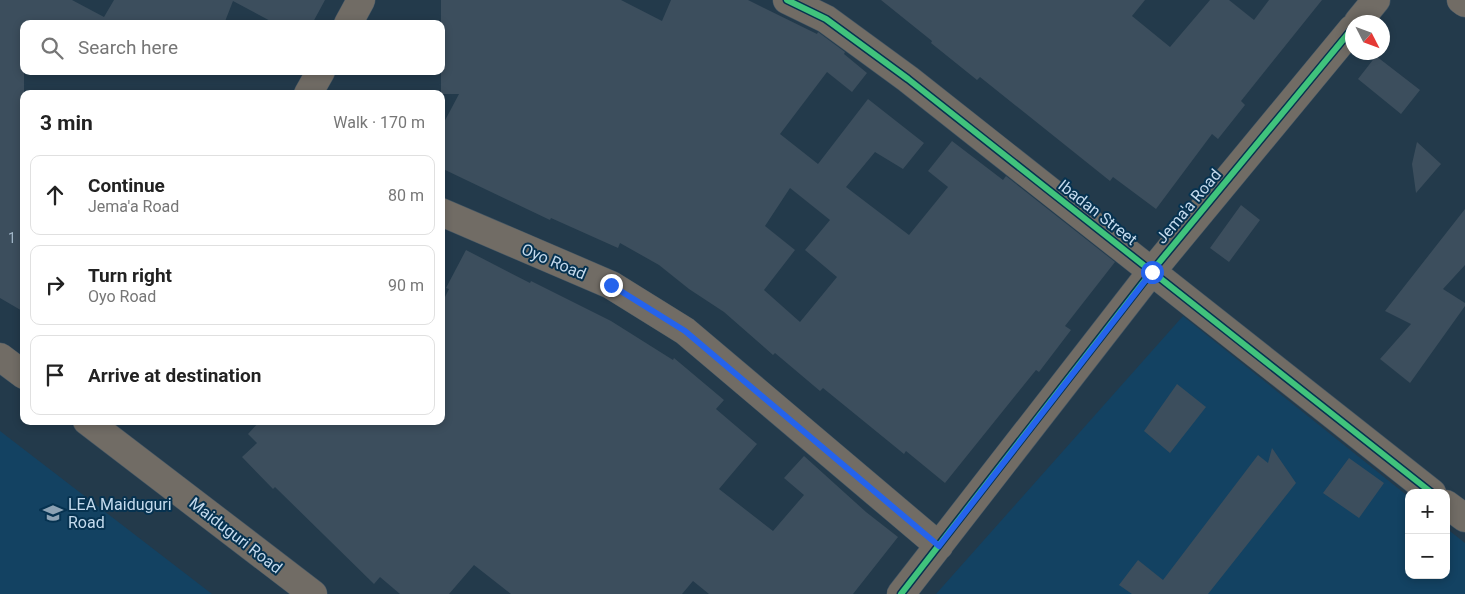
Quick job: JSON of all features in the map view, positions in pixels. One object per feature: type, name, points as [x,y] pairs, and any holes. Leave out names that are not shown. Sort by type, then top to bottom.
[{"type":"street","points":[[350,20],[361,0]]},
{"type":"street","name":"Ibadan Street","points":[[787,0],[826,19],[908,78],[1427,489]]},
{"type":"street","points":[[1364,15],[1376,0]]},
{"type":"street","points":[[1461,0],[1465,3]]},
{"type":"street","name":"Jema'a Road","points":[[902,594],[1152,272],[1345,38]]},
{"type":"street","points":[[310,90],[319,75]]},
{"type":"street","name":"Oyo Road","points":[[445,214],[611,285],[685,331],[939,546]]},
{"type":"street","points":[[0,357],[20,372]]},
{"type":"street","name":"Maiduguri Road","points":[[100,425],[116,430],[313,594]]},
{"type":"street","points":[[1450,507],[1465,518]]},
{"type":"shaded area","points":[[1183,316],[1405,494],[1405,579],[1450,579],[1450,531],[1465,543],[1465,594],[936,594]]},
{"type":"shaded area","name":"LEA Maiduguri Road","points":[[0,431],[212,594],[0,594]]},
{"type":"building","points":[[0,0],[72,0],[104,17],[114,0],[325,0],[314,20],[269,20],[233,1],[226,20],[20,20],[20,75],[24,75],[24,90],[20,90],[20,310],[0,298]]},
{"type":"building","points":[[441,0],[621,0],[662,21],[671,0],[748,0],[817,34],[818,32],[845,52],[844,54],[867,73],[852,92],[827,72],[780,134],[818,164],[868,99],[924,143],[903,169],[875,152],[846,187],[909,235],[948,187],[928,171],[952,141],[1003,180],[1006,176],[1115,262],[1065,326],[1071,330],[1039,372],[1036,370],[945,483],[906,451],[904,454],[823,388],[820,391],[775,353],[773,355],[724,312],[689,289],[659,265],[620,243],[618,248],[551,218],[550,220],[445,170],[445,120],[459,94],[445,94],[445,90],[441,90],[441,75],[445,75],[445,20],[441,20]],"holes":[[[790,188],[830,220],[805,250],[837,277],[800,322],[764,290],[795,250],[765,226]]]},
{"type":"building","points":[[881,0],[1145,0],[1132,16],[1170,47],[1210,0],[1229,0],[1254,20],[1269,0],[1322,0],[1241,101],[1245,105],[1218,139],[1212,134],[1156,209],[1113,177],[1110,181],[980,77],[977,80]]},
{"type":"building","points":[[1373,60],[1381,60],[1420,90],[1401,114],[1358,79]]},
{"type":"building","points":[[1417,142],[1441,164],[1416,193],[1412,164]]},
{"type":"building","points":[[1241,205],[1260,220],[1229,262],[1210,248]]},
{"type":"building","points":[[1465,209],[1465,265],[1443,289],[1465,303],[1465,306],[1410,383],[1380,359],[1411,324],[1385,311]]},
{"type":"building","points":[[466,250],[611,321],[673,360],[674,358],[724,400],[716,409],[757,444],[719,489],[773,531],[804,495],[784,478],[804,456],[866,512],[898,537],[853,594],[709,594],[693,581],[682,594],[511,594],[474,565],[449,594],[400,594],[380,577],[374,584],[275,487],[273,489],[242,457],[257,443],[248,434],[256,425],[445,425],[445,297],[449,289],[446,288]]},
{"type":"building","points":[[1177,384],[1206,407],[1170,453],[1144,431]]},
{"type":"building","points":[[1272,448],[1296,483],[1208,594],[1132,594],[1119,585],[1138,560],[1163,580],[1258,455],[1268,463]]},
{"type":"building","points":[[1349,458],[1384,483],[1359,518],[1323,493]]},
{"type":"cycle path","points":[[787,0],[826,19],[908,79],[1427,489]]},
{"type":"cycle path","points":[[901,594],[1152,271],[1345,37]]},
{"type":"place","name":"LEA Maiduguri Road","points":[[53,513]]},
{"type":"route","points":[[611,285],[685,331],[939,546],[1152,272]]}]
